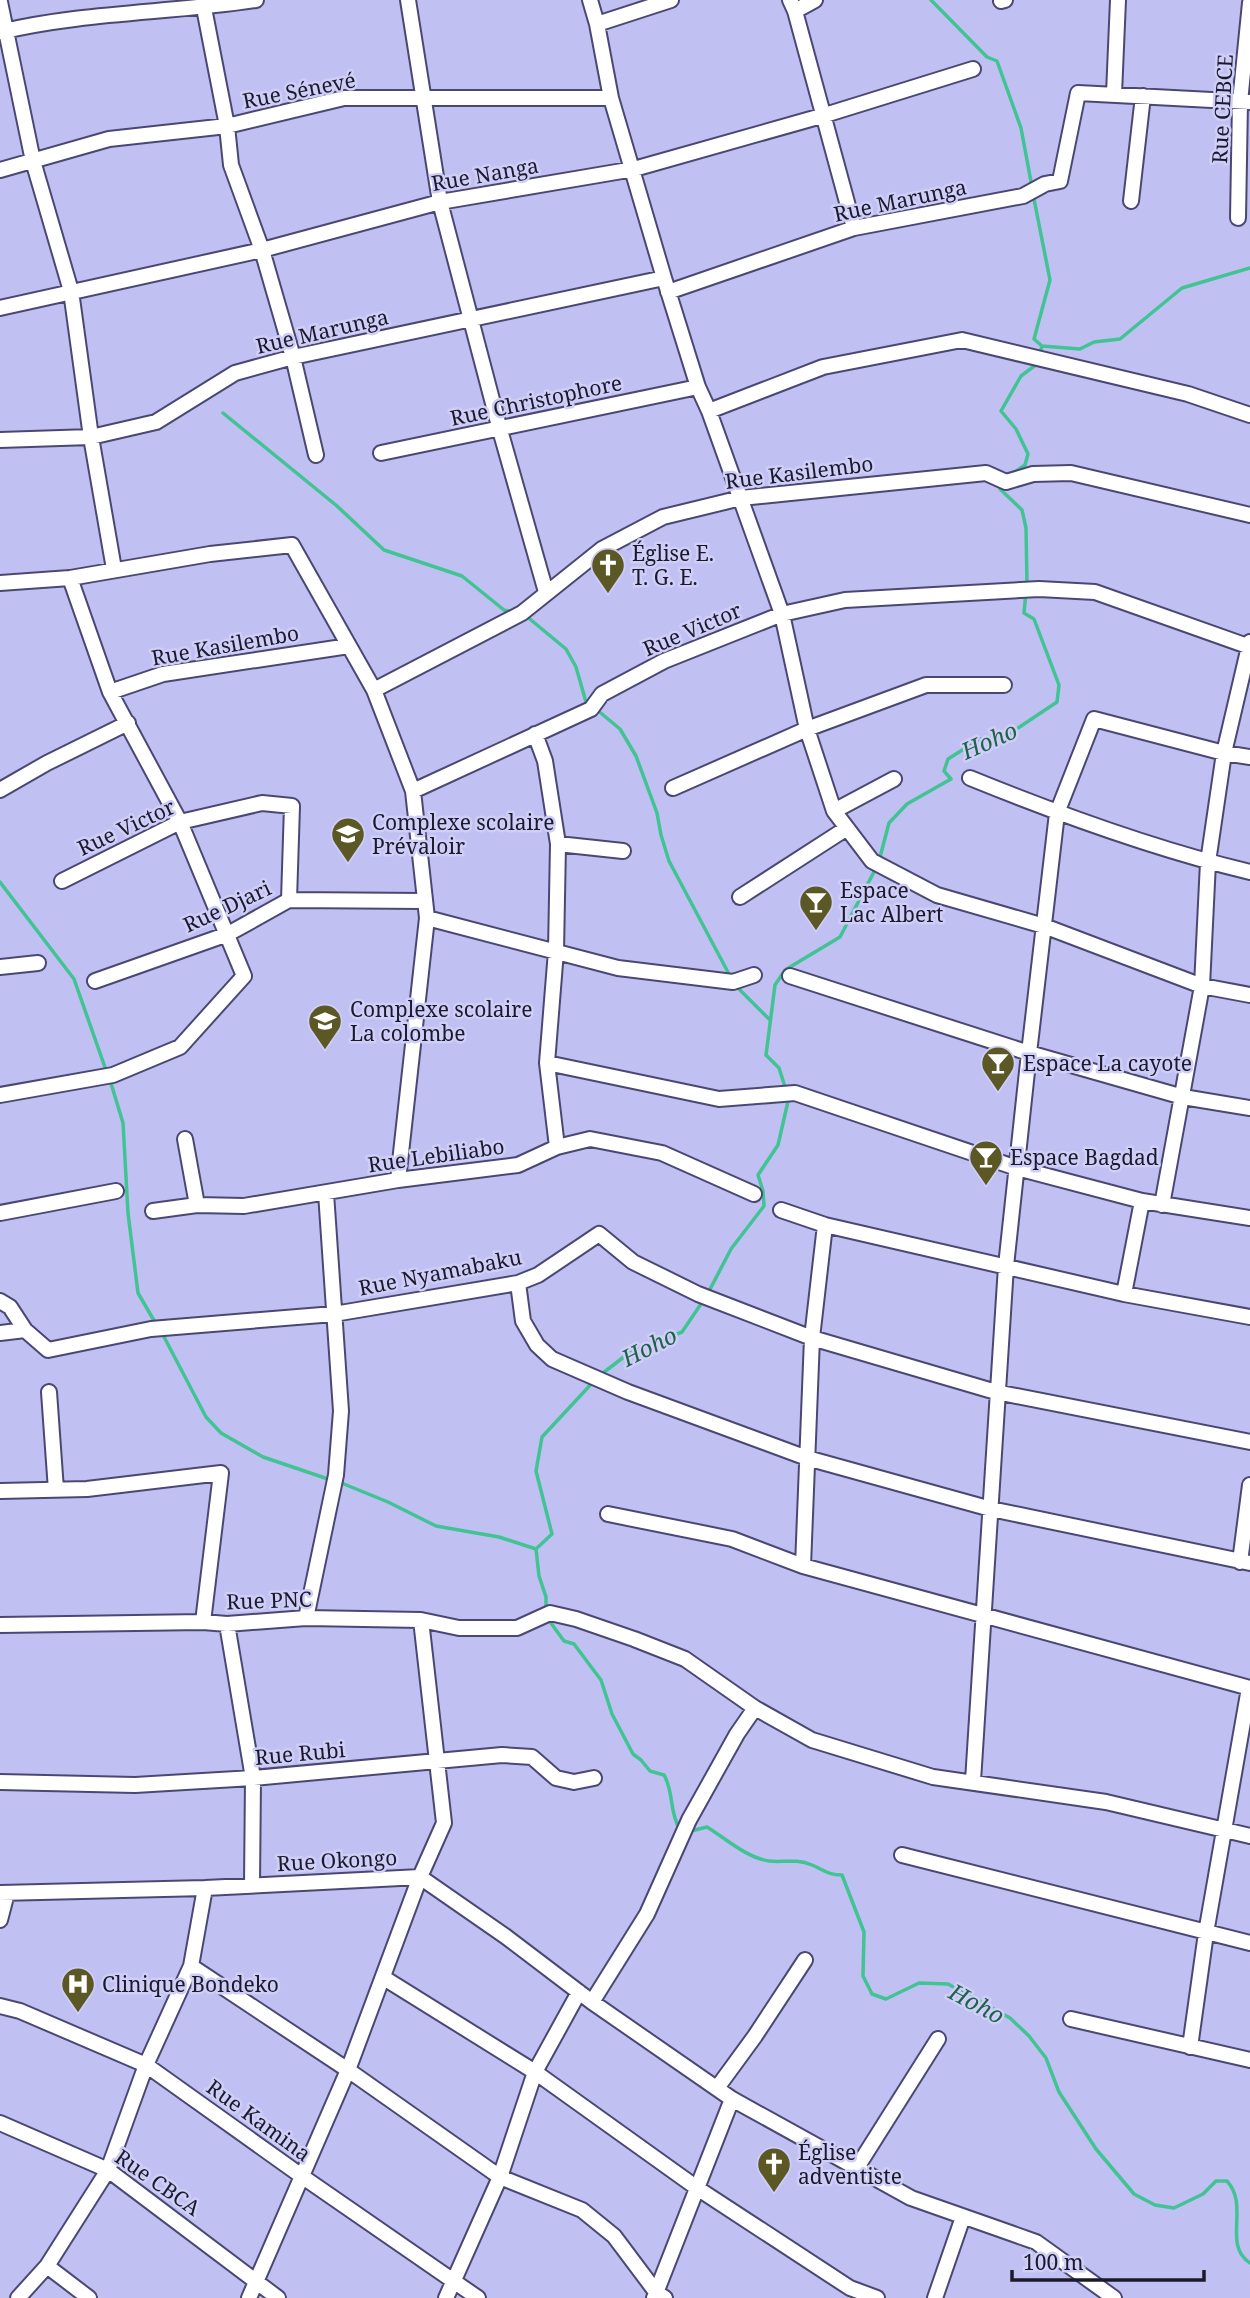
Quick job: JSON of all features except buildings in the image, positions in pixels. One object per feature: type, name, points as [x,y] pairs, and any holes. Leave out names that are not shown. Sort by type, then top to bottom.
[{"type":"street","points":[[3,31],[79,17],[204,8],[256,0]]},
{"type":"street","points":[[408,0],[440,202],[546,592]]},
{"type":"street","points":[[590,0],[611,98],[666,285],[698,387],[782,614],[807,729],[834,811],[878,865],[937,895],[1044,926],[1202,986],[1250,995]]},
{"type":"street","points":[[597,24],[671,0]]},
{"type":"street","points":[[815,0],[793,6],[854,228]]},
{"type":"street","points":[[1118,0],[1114,94],[1245,102]]},
{"type":"street","points":[[0,2],[3,31],[33,161],[71,291],[91,437],[114,569]]},
{"type":"street","name":"Rue CEBCE","points":[[1238,218],[1250,3]]},
{"type":"street","points":[[204,8],[227,126],[231,165],[262,250],[293,357],[316,454]]},
{"type":"street","name":"Rue Nanga","points":[[0,308],[262,250],[440,202],[634,169],[825,115],[973,69]]},
{"type":"street","name":"Rue Marunga","points":[[0,440],[91,437],[156,422],[235,373],[293,357],[471,320],[666,285],[854,228],[1023,196],[1045,184],[1060,181],[1077,93],[1114,94]]},
{"type":"street","points":[[1131,201],[1143,96]]},
{"type":"street","name":"Rue Sénevé","points":[[0,170],[109,139],[227,126],[344,98],[611,98]]},
{"type":"street","points":[[709,411],[823,367],[962,340],[1188,394],[1250,415]]},
{"type":"street","name":"Rue Christophore","points":[[381,453],[698,387]]},
{"type":"street","name":"Rue Kasilembo","points":[[374,690],[522,613],[602,548],[663,517],[741,498],[986,474],[1006,482],[1033,474],[1071,473],[1250,515]]},
{"type":"street","points":[[0,583],[70,578],[210,554],[292,545],[374,690],[413,791],[427,918],[398,1180]]},
{"type":"street","points":[[0,1095],[109,1076],[180,1046],[244,976],[180,822],[110,692],[70,578]]},
{"type":"street","name":"Rue Victor","points":[[413,791],[591,709],[602,694],[664,661],[782,614],[845,600],[1039,589],[1095,592],[1250,645]]},
{"type":"street","points":[[1162,1205],[1202,986],[1208,862],[1224,753],[1250,645]]},
{"type":"street","name":"Rue Kasilembo","points":[[110,692],[163,674],[349,646]]},
{"type":"street","points":[[673,788],[807,729],[926,685],[1004,685]]},
{"type":"street","points":[[973,1782],[1006,1266],[1057,813],[1094,719],[1224,753],[1250,757]]},
{"type":"street","points":[[0,790],[47,763],[128,723]]},
{"type":"street","points":[[535,734],[545,761],[558,844],[556,951],[547,1063],[557,1147]]},
{"type":"street","points":[[970,778],[1057,813],[1208,862],[1250,872]]},
{"type":"street","points":[[834,811],[894,779]]},
{"type":"street","name":"Rue Victor","points":[[62,881],[180,822],[262,803],[292,806],[289,900]]},
{"type":"street","points":[[740,897],[846,828]]},
{"type":"street","points":[[558,844],[623,851]]},
{"type":"street","name":"Rue Djari","points":[[95,981],[228,934],[289,900],[424,901]]},
{"type":"street","points":[[427,918],[618,968],[733,982],[754,975]]},
{"type":"street","points":[[0,967],[38,963]]},
{"type":"street","points":[[790,975],[1029,1053],[1183,1097],[1250,1108]]},
{"type":"street","points":[[547,1063],[719,1099],[788,1094],[1017,1168],[1142,1201],[1250,1218]]},
{"type":"street","points":[[185,1139],[197,1205]]},
{"type":"street","name":"Rue Lebiliabo","points":[[153,1210],[197,1205],[244,1206],[398,1180],[518,1165],[557,1147],[590,1139],[662,1153],[754,1194]]},
{"type":"street","points":[[0,1213],[116,1191]]},
{"type":"street","points":[[306,1618],[336,1475],[341,1410],[326,1193]]},
{"type":"street","points":[[1124,1294],[1142,1201]]},
{"type":"street","points":[[781,1210],[825,1226],[1124,1294],[1250,1317]]},
{"type":"street","points":[[803,1566],[812,1338],[825,1226]]},
{"type":"street","name":"Rue Nyamabaku","points":[[25,1330],[48,1350],[156,1328],[334,1314],[517,1283],[538,1275],[598,1234],[633,1262],[702,1295],[812,1338]]},
{"type":"street","points":[[517,1283],[523,1321],[537,1345],[552,1359],[807,1458],[991,1509],[1245,1562],[1250,1485]]},
{"type":"street","points":[[0,1301],[10,1307],[25,1330],[0,1333]]},
{"type":"street","points":[[812,1338],[996,1392],[1250,1442]]},
{"type":"street","points":[[49,1392],[56,1490]]},
{"type":"street","points":[[0,1491],[87,1489],[221,1473],[202,1622]]},
{"type":"street","points":[[608,1514],[732,1539],[803,1566],[1249,1688],[1206,1933],[1190,2047]]},
{"type":"street","name":"Rue PNC","points":[[0,1625],[202,1622],[227,1624],[306,1618],[421,1620],[459,1628],[517,1628],[544,1616],[576,1619],[685,1659],[755,1707]]},
{"type":"street","points":[[249,2298],[348,2070],[420,1877],[444,1823],[421,1620]]},
{"type":"street","points":[[227,1624],[253,1778],[251,1885]]},
{"type":"street","points":[[592,2002],[648,1914],[689,1820],[755,1707],[812,1740],[933,1777],[1106,1802],[1250,1836]]},
{"type":"street","name":"Rue Rubi","points":[[0,1782],[135,1785],[253,1778],[502,1755],[532,1757],[556,1777],[574,1782],[594,1778]]},
{"type":"street","points":[[902,1855],[1250,1943]]},
{"type":"street","name":"Rue Okongo","points":[[3,1893],[205,1888],[420,1877],[505,1936],[592,2002],[732,2099],[911,2198],[1036,2242],[1114,2298]]},
{"type":"street","points":[[18,2298],[47,2266],[108,2169],[146,2065],[191,1966],[205,1888]]},
{"type":"street","points":[[0,1920],[3,1893]]},
{"type":"street","points":[[717,2088],[805,1960]]},
{"type":"street","points":[[191,1966],[348,2070],[500,2177],[582,2210],[614,2236],[658,2296]]},
{"type":"street","points":[[384,1978],[535,2071],[697,2188],[850,2288],[877,2298]]},
{"type":"street","points":[[446,2298],[500,2177],[535,2071],[579,1992]]},
{"type":"street","name":"Rue Kamina","points":[[0,2006],[20,2011],[146,2065],[478,2298]]},
{"type":"street","points":[[1071,2019],[1250,2060]]},
{"type":"street","points":[[856,2169],[937,2039]]},
{"type":"street","points":[[658,2296],[732,2099]]},
{"type":"street","name":"Rue CBCA","points":[[0,2123],[108,2169],[278,2298]]},
{"type":"street","points":[[935,2298],[963,2217]]},
{"type":"street","points":[[47,2266],[89,2298]]},
{"type":"waterway","points":[[931,0],[987,57],[997,61],[1021,128],[1032,187]]},
{"type":"waterway","points":[[1033,194],[1050,280],[1034,339],[1042,346]]},
{"type":"waterway","name":"Hoho","points":[[1042,346],[1080,349],[1094,342],[1120,339],[1182,288],[1250,268]]},
{"type":"waterway","name":"Hoho","points":[[1039,356],[1042,346]]},
{"type":"waterway","name":"Hoho","points":[[1012,474],[1025,465],[1028,454],[1016,429],[1001,411],[1021,376],[1037,364]]},
{"type":"waterway","points":[[223,413],[337,506],[384,550],[462,576],[504,610],[514,612]]},
{"type":"waterway","name":"Hoho","points":[[1002,483],[1000,489],[1022,510],[1026,528],[1027,584]]},
{"type":"waterway","name":"Hoho","points":[[879,861],[889,823],[907,804],[951,779],[944,771],[948,759],[980,739],[1006,736],[1057,702],[1059,685],[1034,619],[1024,613],[1026,592]]},
{"type":"waterway","points":[[525,615],[566,649],[576,667],[586,702],[590,704]]},
{"type":"waterway","points":[[596,709],[620,729],[636,756],[657,813],[669,861],[730,976]]},
{"type":"waterway","name":"Hoho","points":[[786,1090],[779,1068],[766,1055],[775,985],[785,970],[840,937],[876,868]]},
{"type":"waterway","points":[[0,882],[74,979],[107,1073]]},
{"type":"waterway","points":[[736,986],[770,1020]]},
{"type":"waterway","points":[[110,1080],[123,1123],[128,1213],[138,1293],[156,1324]]},
{"type":"waterway","name":"Hoho","points":[[707,1295],[731,1249],[764,1206],[758,1175],[778,1145],[789,1097]]},
{"type":"waterway","name":"Hoho","points":[[599,1376],[629,1353],[682,1332],[703,1301]]},
{"type":"waterway","points":[[162,1333],[206,1417],[221,1433],[263,1457],[331,1480]]},
{"type":"waterway","name":"Hoho","points":[[536,1549],[552,1534],[536,1471],[542,1437],[594,1381]]},
{"type":"waterway","points":[[339,1482],[436,1526],[499,1537],[536,1549]]},
{"type":"waterway","name":"Hoho","points":[[536,1549],[546,1609]]},
{"type":"waterway","name":"Hoho","points":[[548,1619],[564,1641],[574,1644],[601,1680],[612,1714],[633,1754],[650,1771],[664,1775],[679,1828]]},
{"type":"waterway","name":"Hoho","points":[[687,1832],[707,1827],[744,1852],[761,1859],[800,1862],[842,1875],[864,1932],[863,1976],[872,1994],[886,1999],[919,1983],[948,1984],[1010,2018],[1046,2058],[1059,2092],[1096,2149],[1134,2194],[1155,2205],[1174,2208],[1203,2194],[1216,2181],[1227,2181],[1236,2202],[1238,2246],[1250,2263]]},
{"type":"place","name":"Église E. T. G. E.","points":[[608,595]]},
{"type":"place","name":"Complexe scolaire Prévaloir","points":[[348,864]]},
{"type":"place","name":"Espace Lac Albert","points":[[816,932]]},
{"type":"place","name":"Complexe scolaire La colombe","points":[[325,1051]]},
{"type":"place","name":"Espace La cayote","points":[[998,1093]]},
{"type":"place","name":"Espace Bagdad","points":[[986,1187]]},
{"type":"place","name":"Clinique Bondeko","points":[[78,2014]]},
{"type":"place","name":"Église adventiste","points":[[774,2194]]}]
